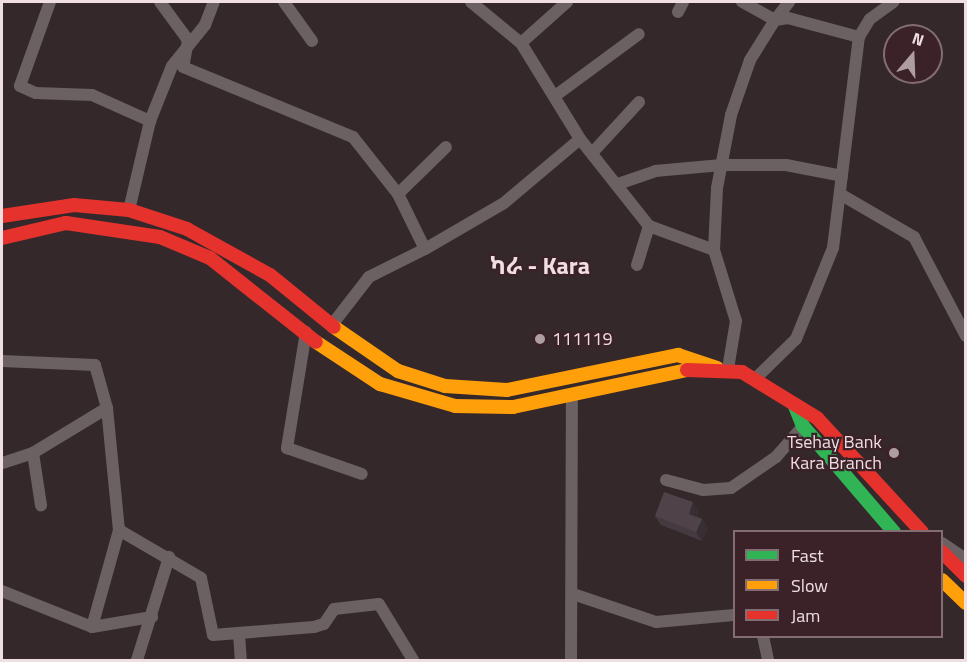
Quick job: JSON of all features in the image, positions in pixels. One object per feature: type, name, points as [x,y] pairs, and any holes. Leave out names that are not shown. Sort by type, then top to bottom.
[{"type":"main road","points":[[2,216],[74,205],[129,210],[227,247],[331,326],[398,371],[445,386],[507,390],[678,355],[757,377],[817,418],[921,530]]},
{"type":"main road","points":[[2,238],[66,224],[160,237],[210,258],[306,332],[380,384],[425,400],[513,407],[572,397],[690,369],[723,369]]},
{"type":"main road","points":[[794,404],[803,426],[893,530]]},
{"type":"main road","points":[[943,553],[966,576]]},
{"type":"main road","points":[[943,581],[966,603]]},
{"type":"street","points":[[50,2],[20,86],[36,93],[92,95],[150,121]]},
{"type":"street","points":[[160,2],[188,40]]},
{"type":"street","points":[[129,210],[150,121],[188,40],[205,24],[214,2]]},
{"type":"street","points":[[284,2],[312,41]]},
{"type":"street","points":[[471,2],[521,43],[580,139],[593,152],[649,226],[714,250]]},
{"type":"street","points":[[521,43],[567,2]]},
{"type":"street","points":[[742,2],[775,20],[788,18],[859,37]]},
{"type":"street","points":[[723,369],[736,321],[714,250],[722,165],[737,92],[775,20],[789,2]]},
{"type":"street","points":[[757,377],[785,352],[805,321],[833,248],[859,37],[870,19],[892,2]]},
{"type":"street","points":[[555,96],[639,34]]},
{"type":"street","points":[[188,40],[183,60],[188,70],[353,137],[398,194],[425,249]]},
{"type":"street","points":[[593,152],[639,102]]},
{"type":"street","points":[[331,326],[369,277],[425,249],[504,203],[580,139]]},
{"type":"street","points":[[398,194],[446,147]]},
{"type":"street","points":[[618,184],[656,171],[722,165],[786,165],[842,176]]},
{"type":"street","points":[[840,194],[914,237],[966,336]]},
{"type":"street","points":[[637,265],[649,226]]},
{"type":"street","points":[[306,332],[287,448],[362,474]]},
{"type":"street","points":[[2,361],[95,365],[107,408],[119,530],[92,627]]},
{"type":"street","points":[[571,660],[572,397]]},
{"type":"street","points":[[2,463],[33,453],[107,408]]},
{"type":"street","points":[[666,480],[703,490],[731,488],[776,457],[803,426]]},
{"type":"street","points":[[33,453],[41,505]]},
{"type":"street","points":[[119,530],[169,557],[201,578],[213,635],[314,627],[324,624],[334,609],[379,604],[413,660]]},
{"type":"street","points":[[943,544],[966,559]]},
{"type":"street","points":[[137,660],[169,557]]},
{"type":"street","points":[[2,591],[92,627],[152,617]]},
{"type":"street","points":[[573,594],[656,622],[733,615]]},
{"type":"street","points":[[239,634],[241,660]]},
{"type":"street","points":[[763,638],[768,660]]},
{"type":"building","points":[[664,492],[693,502],[689,514],[702,519],[696,532],[655,516]]},
{"type":"traffic: fast","points":[[794,404],[803,426],[892,530]]},
{"type":"traffic: slow","points":[[334,327],[398,371],[445,386],[507,390],[678,355],[717,368]]},
{"type":"traffic: slow","points":[[316,342],[380,384],[455,406],[513,407],[687,370]]},
{"type":"traffic: slow","points":[[943,581],[966,603]]},
{"type":"traffic: jam","points":[[2,216],[74,205],[129,210],[187,229],[270,275],[334,327]]},
{"type":"traffic: jam","points":[[2,238],[66,223],[160,237],[210,258],[316,342]]},
{"type":"traffic: jam","points":[[687,370],[742,372],[817,418],[920,530]]},
{"type":"traffic: jam","points":[[943,553],[966,576]]},
{"type":"place","name":"111119","points":[[540,339]]},
{"type":"place","name":"Tsehay Bank Kara Branch","points":[[894,453]]},
{"type":"district","name":"ካራ - Kara","points":[[540,266]]}]
